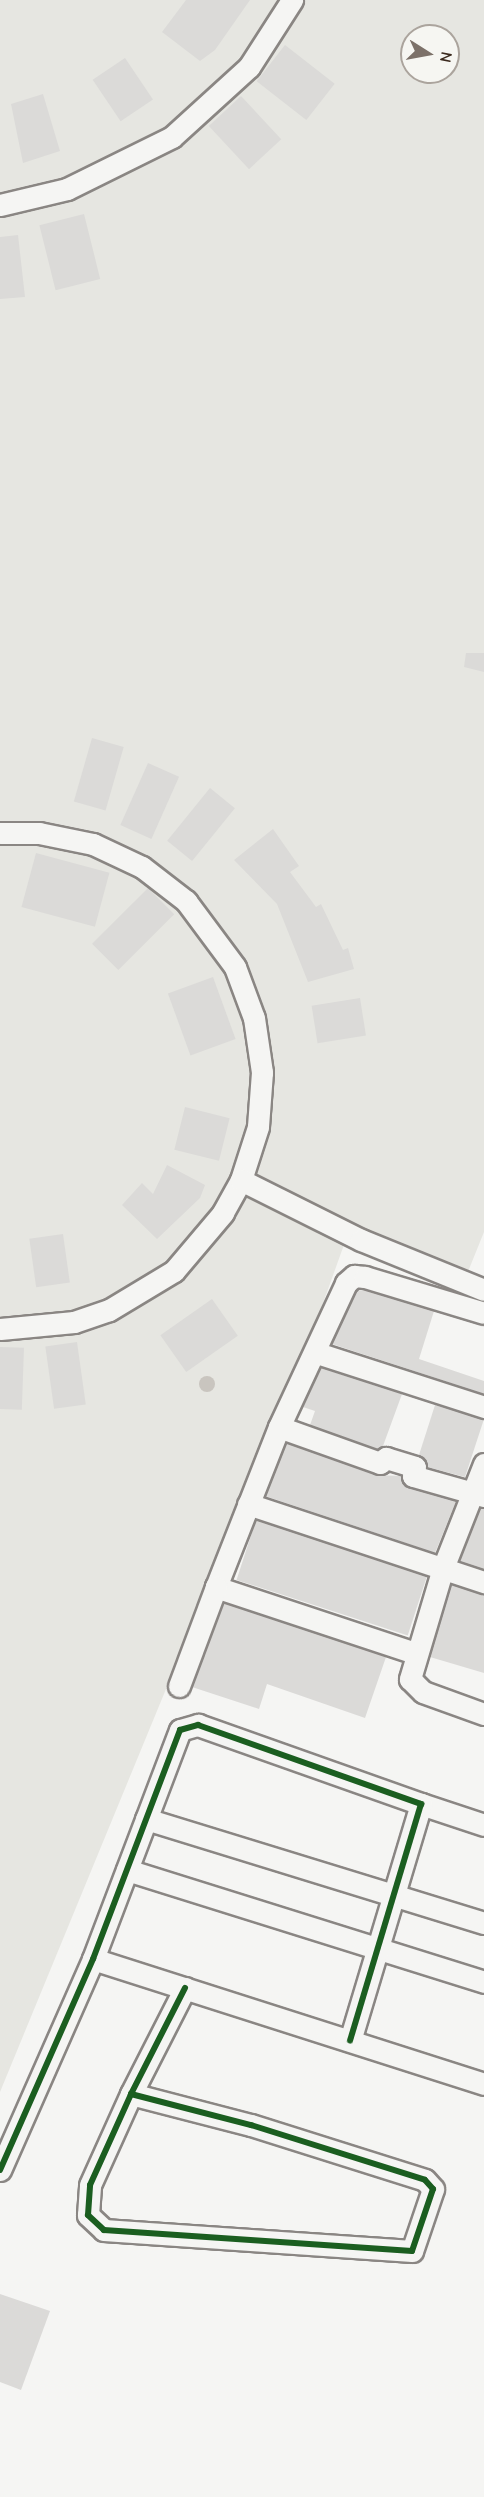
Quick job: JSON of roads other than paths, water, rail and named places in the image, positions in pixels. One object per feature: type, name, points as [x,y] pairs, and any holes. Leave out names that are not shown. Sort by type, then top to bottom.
[{"type":"street","points":[[0,205],[67,189],[172,137],[249,67],[292,0]]},
{"type":"street","points":[[0,832],[66,837],[118,854],[179,895],[221,943],[246,992],[260,1045],[260,1109],[241,1180],[201,1244],[143,1293],[74,1322],[0,1329]]},
{"type":"street","points":[[241,1180],[361,1240],[484,1290]]},
{"type":"street","points":[[179,1686],[279,1427],[317,1353],[346,1283],[354,1276],[484,1313]]},
{"type":"street","points":[[317,1353],[484,1407]]},
{"type":"street","points":[[279,1427],[380,1463],[386,1458],[415,1467],[413,1476],[479,1494]]},
{"type":"street","points":[[484,1464],[479,1494],[443,1568],[415,1653],[412,1685],[484,1714]]},
{"type":"street","points":[[248,1504],[484,1582]]},
{"type":"street","points":[[216,1587],[415,1653]]},
{"type":"street","points":[[0,2170],[93,1959],[180,1730],[198,1725],[484,1825]]},
{"type":"street","points":[[350,2041],[390,1894],[421,1804]]},
{"type":"street","points":[[146,1819],[484,1923]]},
{"type":"street","points":[[127,1870],[484,1982]]},
{"type":"street","points":[[93,1959],[484,2084]]},
{"type":"street","points":[[131,2094],[251,2125],[424,2180],[433,2189],[412,2251],[104,2230],[88,2215],[90,2185],[131,2094],[185,1988]]}]
